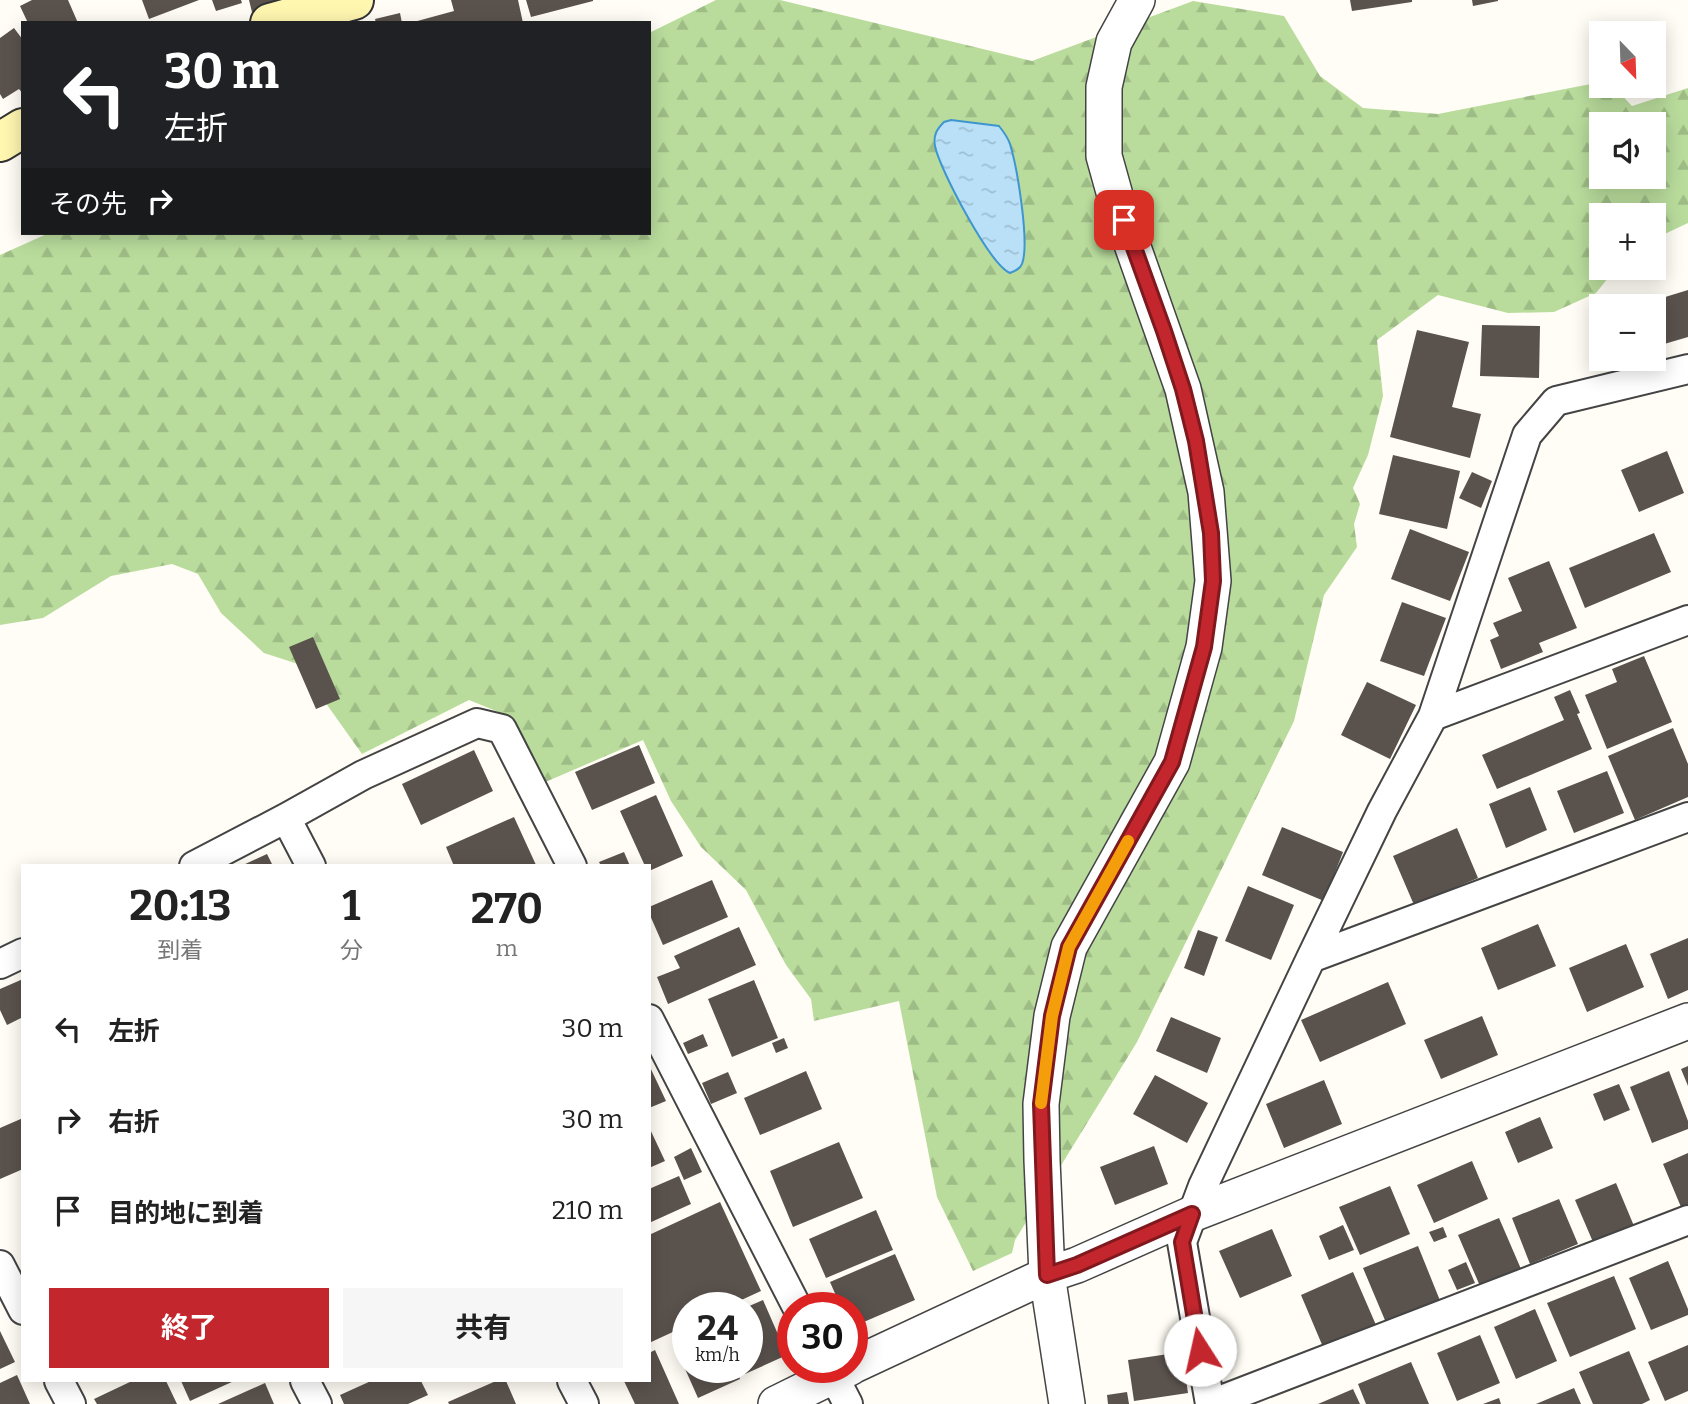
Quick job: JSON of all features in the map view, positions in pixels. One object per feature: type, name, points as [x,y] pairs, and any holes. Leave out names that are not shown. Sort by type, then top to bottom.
[{"type":"main road","points":[[277,21],[354,0]]},
{"type":"main road","points":[[0,142],[21,129]]},
{"type":"street","points":[[1067,1404],[1047,1275],[1041,1104],[1052,1016],[1069,947],[1172,762],[1204,647],[1213,581],[1206,492],[1183,389],[1116,199],[1104,156],[1104,87],[1114,42],[1137,0]]},
{"type":"street","points":[[1688,369],[1556,401],[1527,435],[1433,716],[1382,811],[1311,958],[1192,1214],[1182,1242],[1210,1404],[1688,1220]]},
{"type":"street","points":[[1433,716],[1688,620]]},
{"type":"street","points":[[198,864],[363,775],[477,723],[502,729],[571,864]]},
{"type":"street","points":[[1311,958],[1688,817]]},
{"type":"street","points":[[286,818],[310,864]]},
{"type":"street","points":[[0,964],[21,954]]},
{"type":"street","points":[[868,1364],[1047,1275],[1077,1265],[1192,1214],[1688,1021]]},
{"type":"street","points":[[651,1023],[789,1292]]},
{"type":"street","points":[[0,1265],[21,1306]]},
{"type":"street","points":[[60,1382],[71,1404]]},
{"type":"street","points":[[306,1382],[317,1404]]},
{"type":"street","points":[[573,1382],[584,1404]]},
{"type":"street","points":[[776,1404],[826,1383]]},
{"type":"green space","points":[[716,0],[780,0],[1032,61],[1193,1],[1284,16],[1320,76],[1363,108],[1438,114],[1589,84],[1589,98],[1624,98],[1632,106],[1666,98],[1666,95],[1688,88],[1688,223],[1666,233],[1666,203],[1589,203],[1589,280],[1606,280],[1596,293],[1554,312],[1508,313],[1438,295],[1377,340],[1383,396],[1368,455],[1353,488],[1360,504],[1354,524],[1357,547],[1324,595],[1294,721],[1137,1042],[1015,1240],[1012,1253],[973,1271],[937,1197],[899,1001],[814,1021],[811,999],[786,965],[746,890],[701,847],[671,801],[643,740],[543,783],[506,715],[469,700],[362,754],[298,664],[264,653],[221,613],[198,574],[172,564],[111,576],[43,618],[0,625],[0,255],[45,235],[651,235],[651,32]]},
{"type":"water","points":[[951,120],[999,126],[1009,142],[1024,223],[1022,264],[1019,269],[1010,273],[990,253],[955,194],[939,157],[935,135],[944,122]]},
{"type":"building","points":[[32,0],[68,0],[77,21],[27,21],[20,6]]},
{"type":"building","points":[[142,0],[199,0],[149,19]]},
{"type":"building","points":[[212,0],[241,0],[242,3],[216,11]]},
{"type":"building","points":[[249,0],[287,0],[287,1],[252,12]]},
{"type":"building","points":[[451,0],[518,0],[523,21],[417,21],[454,11]]},
{"type":"building","points":[[526,0],[593,0],[593,1],[531,17]]},
{"type":"building","points":[[1350,0],[1412,0],[1412,2],[1352,11]]},
{"type":"building","points":[[1472,0],[1498,0],[1498,1],[1473,6]]},
{"type":"building","points":[[400,13],[402,21],[376,21]]},
{"type":"building","points":[[14,28],[21,37],[21,92],[19,89],[3,99],[0,94],[0,38]]},
{"type":"building","points":[[1688,290],[1688,337],[1666,343],[1666,297]]},
{"type":"building","points":[[1482,325],[1540,326],[1539,378],[1480,376]]},
{"type":"building","points":[[1417,330],[1469,342],[1452,407],[1481,414],[1470,458],[1390,437]]},
{"type":"building","points":[[1667,451],[1684,493],[1639,512],[1621,470]]},
{"type":"building","points":[[1393,455],[1460,471],[1447,529],[1379,514]]},
{"type":"building","points":[[1472,472],[1492,481],[1481,508],[1459,498]]},
{"type":"building","points":[[1410,529],[1469,552],[1450,601],[1391,579]]},
{"type":"building","points":[[1654,533],[1671,572],[1585,608],[1569,568]]},
{"type":"building","points":[[1549,561],[1577,628],[1539,643],[1543,652],[1501,669],[1490,640],[1499,636],[1493,623],[1522,611],[1508,578]]},
{"type":"building","points":[[1402,602],[1446,618],[1424,676],[1380,661]]},
{"type":"building","points":[[313,637],[340,699],[316,709],[289,647]]},
{"type":"building","points":[[1644,656],[1672,722],[1607,749],[1585,695],[1617,682],[1612,669]]},
{"type":"building","points":[[1367,682],[1416,705],[1390,759],[1341,735]]},
{"type":"building","points":[[1570,690],[1592,749],[1497,789],[1482,755],[1564,720],[1554,697]]},
{"type":"building","points":[[1673,728],[1688,764],[1688,797],[1635,820],[1608,756]]},
{"type":"building","points":[[639,745],[655,783],[592,810],[575,772]]},
{"type":"building","points":[[474,750],[493,791],[421,825],[402,784]]},
{"type":"building","points":[[1607,771],[1624,813],[1574,833],[1557,791]]},
{"type":"building","points":[[1530,787],[1547,830],[1506,848],[1489,804]]},
{"type":"building","points":[[656,795],[683,856],[651,870],[651,864],[644,864],[620,811]]},
{"type":"building","points":[[514,817],[536,864],[453,864],[446,847]]},
{"type":"building","points":[[1282,827],[1343,852],[1324,901],[1262,875]]},
{"type":"building","points":[[1457,828],[1478,878],[1414,905],[1393,856]]},
{"type":"building","points":[[624,852],[629,864],[600,864],[599,862]]},
{"type":"building","points":[[267,854],[272,864],[245,864]]},
{"type":"building","points":[[712,880],[728,917],[663,945],[651,918],[651,906]]},
{"type":"building","points":[[1248,886],[1294,905],[1271,960],[1225,941]]},
{"type":"building","points":[[1538,924],[1556,966],[1498,990],[1481,948]]},
{"type":"building","points":[[739,927],[756,965],[668,1004],[657,977],[680,968],[674,956]]},
{"type":"building","points":[[1198,930],[1218,937],[1204,976],[1184,968]]},
{"type":"building","points":[[1688,938],[1688,990],[1668,999],[1650,954]]},
{"type":"building","points":[[1626,944],[1644,987],[1587,1012],[1569,968]]},
{"type":"building","points":[[21,980],[21,1018],[7,1025],[0,1010],[0,989]]},
{"type":"building","points":[[754,980],[778,1038],[732,1057],[708,999]]},
{"type":"building","points":[[1388,982],[1406,1024],[1320,1062],[1301,1020]]},
{"type":"building","points":[[1482,1016],[1498,1055],[1441,1079],[1424,1040]]},
{"type":"building","points":[[1171,1017],[1221,1038],[1207,1073],[1156,1051]]},
{"type":"building","points":[[703,1034],[708,1046],[688,1054],[683,1043]]},
{"type":"building","points":[[784,1038],[788,1048],[776,1053],[772,1043]]},
{"type":"building","points":[[1688,1066],[1688,1086],[1681,1069]]},
{"type":"building","points":[[651,1069],[666,1101],[651,1107]]},
{"type":"building","points":[[806,1071],[822,1109],[760,1135],[744,1098]]},
{"type":"building","points":[[1669,1071],[1688,1121],[1688,1129],[1652,1143],[1630,1087]]},
{"type":"building","points":[[728,1072],[737,1093],[711,1104],[702,1083]]},
{"type":"building","points":[[1155,1075],[1208,1103],[1187,1143],[1133,1114]]},
{"type":"building","points":[[1324,1080],[1342,1124],[1284,1148],[1266,1104]]},
{"type":"building","points":[[1619,1084],[1630,1110],[1604,1121],[1593,1094]]},
{"type":"building","points":[[1540,1117],[1553,1148],[1518,1163],[1505,1132]]},
{"type":"building","points":[[21,1119],[21,1170],[0,1179],[0,1128]]},
{"type":"building","points":[[651,1131],[665,1161],[651,1167]]},
{"type":"building","points":[[839,1142],[863,1198],[793,1227],[770,1171]]},
{"type":"building","points":[[1154,1146],[1168,1184],[1115,1205],[1100,1167]]},
{"type":"building","points":[[691,1148],[702,1172],[684,1180],[674,1157]]},
{"type":"building","points":[[1688,1153],[1688,1205],[1681,1207],[1663,1164]]},
{"type":"building","points":[[1472,1161],[1488,1199],[1434,1223],[1417,1185]]},
{"type":"building","points":[[679,1176],[691,1204],[651,1222],[651,1188]]},
{"type":"building","points":[[1616,1183],[1634,1226],[1593,1242],[1575,1200]]},
{"type":"building","points":[[1390,1186],[1410,1234],[1360,1255],[1339,1207]]},
{"type":"building","points":[[1559,1199],[1578,1244],[1530,1264],[1512,1218]]},
{"type":"building","points":[[720,1202],[761,1291],[672,1292],[672,1332],[651,1342],[651,1234]]},
{"type":"building","points":[[876,1210],[893,1250],[826,1278],[809,1239]]},
{"type":"building","points":[[1499,1218],[1521,1269],[1480,1286],[1458,1235]]},
{"type":"building","points":[[1343,1225],[1354,1250],[1329,1260],[1319,1236]]},
{"type":"building","points":[[1443,1227],[1447,1237],[1434,1242],[1429,1232]]},
{"type":"building","points":[[1272,1229],[1292,1276],[1240,1298],[1219,1251]]},
{"type":"building","points":[[1418,1246],[1441,1303],[1387,1325],[1363,1268]]},
{"type":"building","points":[[895,1254],[915,1300],[868,1320],[868,1292],[834,1292],[830,1282]]},
{"type":"building","points":[[1668,1261],[1688,1315],[1651,1330],[1629,1278]]},
{"type":"building","points":[[1466,1262],[1475,1283],[1457,1290],[1448,1270]]},
{"type":"building","points":[[1353,1272],[1376,1325],[1323,1347],[1301,1295]]},
{"type":"building","points":[[1614,1276],[1636,1329],[1570,1357],[1547,1303]]},
{"type":"building","points":[[763,1300],[777,1332],[777,1360],[763,1366]]},
{"type":"building","points":[[1535,1309],[1557,1361],[1516,1379],[1494,1327]]},
{"type":"building","points":[[0,1331],[15,1362],[0,1369]]},
{"type":"building","points":[[1480,1335],[1500,1383],[1457,1401],[1437,1353]]},
{"type":"building","points":[[1688,1345],[1688,1391],[1665,1401],[1648,1362]]},
{"type":"building","points":[[655,1350],[679,1404],[635,1404],[624,1382],[651,1382],[651,1352]]},
{"type":"building","points":[[1629,1351],[1650,1400],[1642,1404],[1593,1404],[1579,1372]]},
{"type":"building","points":[[1182,1352],[1188,1393],[1134,1401],[1128,1360]]},
{"type":"building","points":[[1411,1362],[1429,1404],[1366,1404],[1358,1384]]},
{"type":"building","points":[[17,1375],[30,1404],[0,1404],[0,1383]]},
{"type":"building","points":[[130,1382],[166,1382],[177,1404],[97,1404],[94,1399]]},
{"type":"building","points":[[181,1382],[232,1382],[190,1401]]},
{"type":"building","points":[[369,1382],[422,1382],[428,1395],[408,1404],[344,1404],[340,1395]]},
{"type":"building","points":[[494,1382],[506,1382],[516,1404],[449,1404],[448,1402]]},
{"type":"building","points":[[265,1383],[274,1404],[218,1404]]},
{"type":"building","points":[[691,1383],[731,1383],[698,1398]]},
{"type":"building","points":[[1574,1388],[1581,1404],[1536,1404]]},
{"type":"building","points":[[1353,1389],[1360,1404],[1318,1404]]},
{"type":"building","points":[[1127,1392],[1129,1404],[1108,1404],[1107,1395]]},
{"type":"building","points":[[1499,1398],[1501,1404],[1483,1404]]},
{"type":"slow traffic","points":[[1041,1103],[1052,1016],[1069,947],[1128,841]]},
{"type":"route","points":[[1124,220],[1183,389],[1196,441],[1211,533],[1213,581],[1204,647],[1172,762],[1069,947],[1052,1016],[1041,1104],[1047,1275],[1077,1265],[1192,1214],[1182,1242],[1200,1350]]}]
